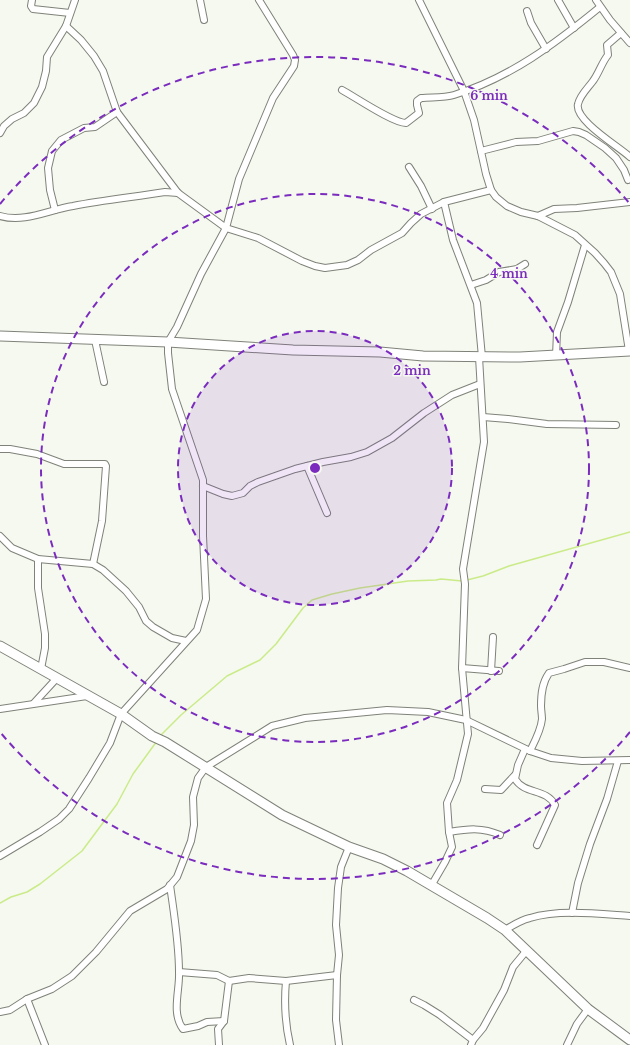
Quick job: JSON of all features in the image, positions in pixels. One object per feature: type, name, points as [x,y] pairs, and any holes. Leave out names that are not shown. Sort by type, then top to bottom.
[{"type":"main road","points":[[0,336],[168,342],[293,350],[380,352],[423,356],[556,356],[629,351]]},
{"type":"main road","points":[[0,646],[121,714],[152,736],[165,742],[282,815],[349,847],[383,859],[407,871],[474,910],[505,930],[588,1009],[630,1040]]},
{"type":"street","points":[[32,0],[31,6],[33,8],[70,13]]},
{"type":"street","points":[[0,133],[4,126],[12,119],[24,113],[34,103],[42,87],[48,57],[66,26],[75,0]]},
{"type":"street","points":[[200,0],[204,20]]},
{"type":"street","points":[[0,856],[40,832],[59,819],[69,809],[110,743],[121,714],[138,697],[197,630],[206,599],[203,536],[203,486],[199,468],[172,389],[168,342],[177,327],[201,274],[226,228],[239,179],[273,98],[294,66],[295,60],[293,55],[259,0]]},
{"type":"street","points":[[419,0],[464,91],[474,120],[491,190],[496,197],[507,206],[521,212],[538,216],[575,235],[604,263],[611,272],[617,284],[623,306],[629,351]]},
{"type":"street","points":[[558,0],[574,28]]},
{"type":"street","points":[[596,0],[600,7],[630,43]]},
{"type":"street","points":[[342,90],[380,112],[406,123],[419,113],[417,101],[421,98],[454,96],[500,77],[537,56],[600,7]]},
{"type":"street","points":[[527,11],[531,23],[546,49]]},
{"type":"street","points":[[66,26],[81,40],[94,56],[103,71],[117,112],[178,194],[226,228],[258,238],[302,261],[325,268],[347,265],[358,260],[371,250],[402,233],[421,214],[444,202],[491,190]]},
{"type":"street","points":[[621,33],[607,45],[608,55],[594,80],[580,99],[578,111],[584,120],[630,157]]},
{"type":"street","points":[[54,210],[48,168],[52,151],[61,140],[84,128],[95,127],[117,112]]},
{"type":"street","points":[[481,152],[516,142],[538,141],[573,131],[579,132],[605,148],[616,158],[624,170],[628,180]]},
{"type":"street","points":[[409,168],[422,186],[432,209]]},
{"type":"street","points":[[0,216],[20,219],[72,206],[165,192],[178,194]]},
{"type":"street","points":[[431,886],[452,847],[449,832],[448,804],[457,780],[468,734],[462,668],[465,584],[463,569],[484,442],[477,303],[471,285],[460,262],[444,202]]},
{"type":"street","points":[[538,216],[554,209],[630,202]]},
{"type":"street","points":[[556,356],[557,332],[568,302],[585,245]]},
{"type":"street","points":[[471,285],[486,280],[499,272],[517,269],[525,264]]},
{"type":"street","points":[[95,340],[104,382]]},
{"type":"street","points":[[203,486],[232,496],[243,493],[250,486],[258,482],[307,466],[351,457],[367,452],[392,438],[424,413],[452,395],[480,384]]},
{"type":"street","points":[[483,417],[547,424],[616,425]]},
{"type":"street","points":[[0,449],[10,449],[37,454],[64,464],[105,464],[102,521],[93,564]]},
{"type":"street","points":[[307,466],[327,513]]},
{"type":"street","points":[[0,536],[12,548],[38,558],[93,564],[103,570],[126,591],[139,607],[146,621],[153,627],[172,638],[186,641]]},
{"type":"street","points":[[38,558],[38,588],[45,634],[45,648],[41,669]]},
{"type":"street","points":[[491,671],[493,637]]},
{"type":"street","points":[[485,789],[501,790],[515,774],[518,765],[539,731],[542,718],[542,690],[545,679],[549,673],[585,662],[604,662],[630,668]]},
{"type":"street","points":[[462,668],[499,671]]},
{"type":"street","points":[[34,703],[57,678]]},
{"type":"street","points":[[0,709],[88,696]]},
{"type":"street","points":[[0,1012],[10,1010],[27,999],[52,990],[72,976],[96,952],[130,911],[167,889],[177,877],[191,841],[194,825],[193,797],[198,778],[206,768],[272,726],[305,718],[387,710],[428,712],[466,720],[528,750],[551,758],[582,761],[630,760]]},
{"type":"street","points":[[572,913],[578,883],[590,844],[607,799],[618,761]]},
{"type":"street","points":[[515,774],[517,782],[523,787],[529,791],[542,792],[554,802],[555,805],[537,845]]},
{"type":"street","points":[[449,832],[472,828],[492,831],[500,835]]},
{"type":"street","points":[[339,1045],[336,1020],[339,955],[336,925],[341,867],[349,847]]},
{"type":"street","points":[[170,885],[179,972],[177,994],[177,1012],[179,1023],[183,1029],[198,1026],[207,1022],[224,1021]]},
{"type":"street","points":[[505,930],[516,923],[531,917],[559,913],[630,916]]},
{"type":"street","points":[[414,1000],[440,1015],[472,1042],[483,1028],[504,990],[513,966],[527,950]]},
{"type":"street","points":[[179,972],[217,975],[229,981],[249,978],[286,981],[337,974]]},
{"type":"street","points":[[219,1045],[218,1029],[224,1021],[229,981]]},
{"type":"street","points":[[286,981],[284,1004],[290,1045]]},
{"type":"street","points":[[27,999],[45,1045]]},
{"type":"street","points":[[567,1045],[577,1024],[588,1009]]},
{"type":"waterway","points":[[467,580],[483,576],[509,566],[630,532]]},
{"type":"waterway","points":[[160,736],[181,715],[227,676],[260,660],[276,644],[303,608],[312,600],[360,588],[408,581],[441,579],[462,581]]},
{"type":"waterway","points":[[0,903],[11,897],[27,892],[40,884],[82,851],[117,804],[133,774],[157,741]]}]
